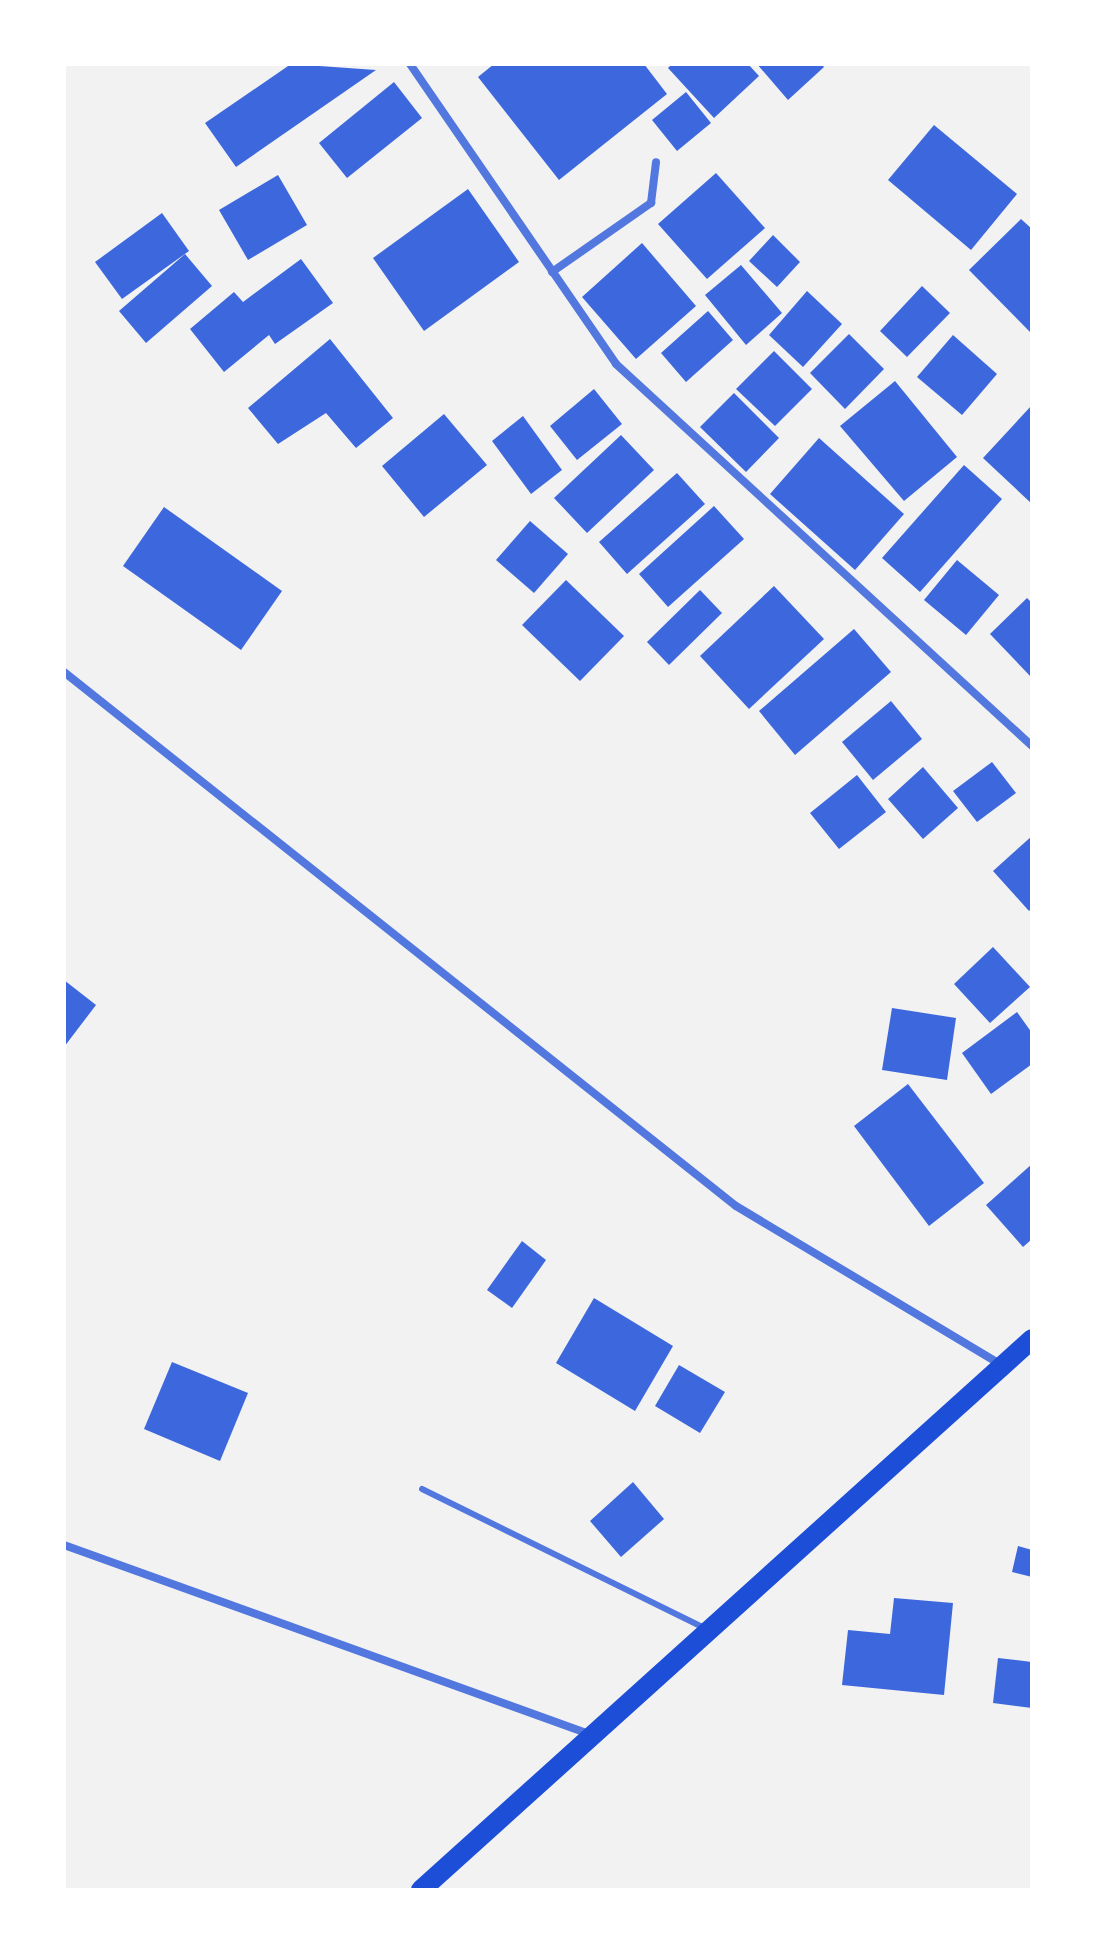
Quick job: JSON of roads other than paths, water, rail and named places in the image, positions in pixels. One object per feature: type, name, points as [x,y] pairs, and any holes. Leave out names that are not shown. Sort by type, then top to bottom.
[{"type":"main road","points":[[421,1890],[1030,1342]]},
{"type":"street","points":[[410,64],[616,364],[1032,746]]},
{"type":"street","points":[[552,272],[651,203],[656,162]]},
{"type":"street","points":[[64,672],[736,1206],[1003,1365]]},
{"type":"street","points":[[64,1545],[593,1735]]},
{"type":"lane","points":[[422,1489],[709,1630]]}]
